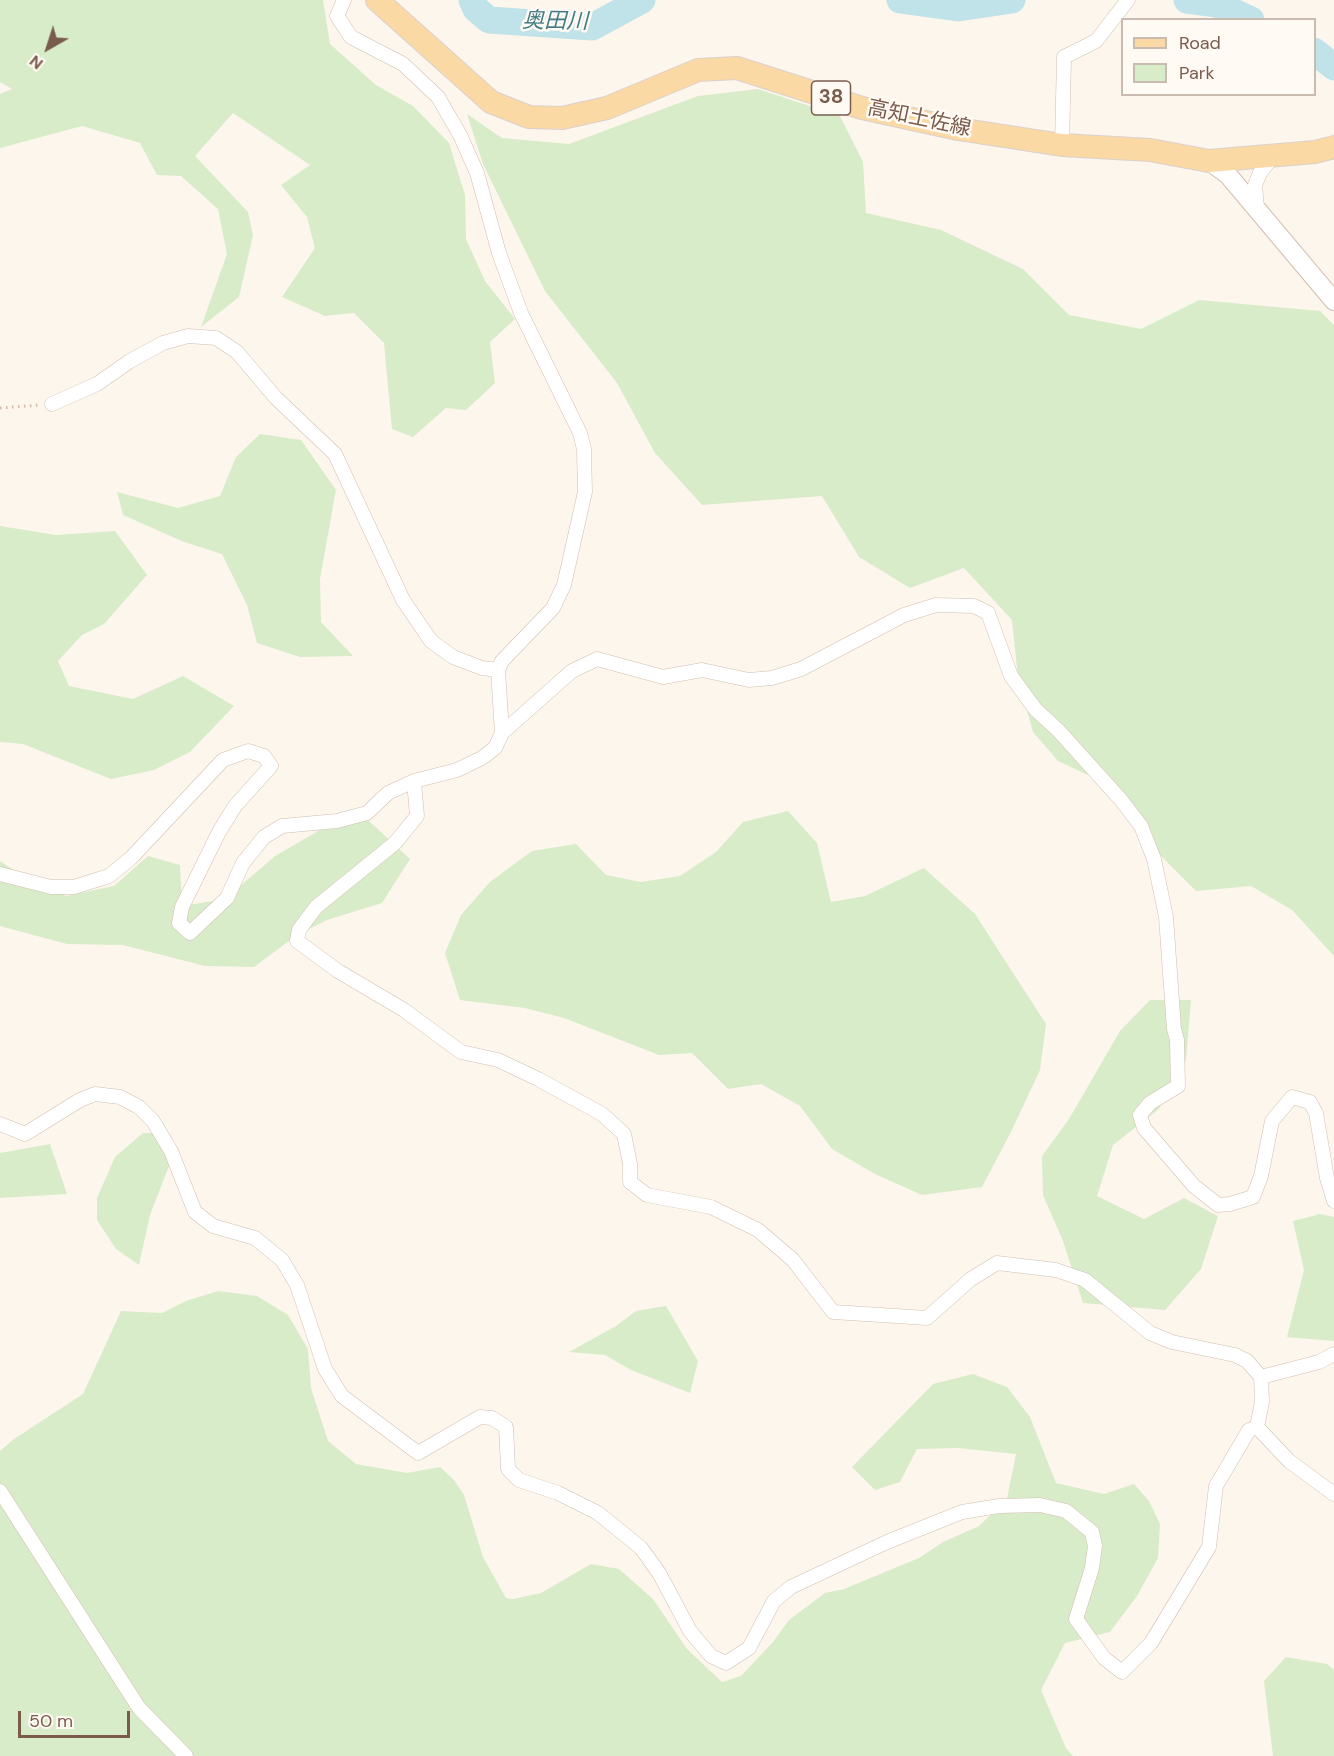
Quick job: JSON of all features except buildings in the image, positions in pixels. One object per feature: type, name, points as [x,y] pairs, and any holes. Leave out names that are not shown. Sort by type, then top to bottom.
[{"type":"main road","name":"高知土佐線","points":[[377,0],[491,102],[529,117],[562,118],[608,108],[698,70],[737,68],[861,108],[958,129],[1062,145],[1150,150],[1209,161],[1315,152],[1334,147]]},
{"type":"street","points":[[344,0],[337,16],[351,37],[403,64],[438,97],[460,135],[477,173],[499,254],[521,313],[580,432],[584,449],[585,492],[564,585],[553,608],[502,661],[498,670],[502,733]]},
{"type":"street","points":[[1062,145],[1064,57],[1096,41],[1125,4]]},
{"type":"street","points":[[1257,209],[1255,185],[1260,173],[1274,155]]},
{"type":"street","points":[[1209,161],[1228,175],[1334,301]]},
{"type":"street","points":[[52,404],[97,384],[130,361],[163,343],[188,336],[216,338],[237,352],[276,398],[335,454],[403,600],[432,641],[453,657],[482,668],[498,670]]},
{"type":"street","points":[[0,874],[63,887],[74,887],[109,876],[131,858],[223,760],[248,751],[264,756],[271,766],[229,814],[183,908],[179,923],[190,933],[227,897],[243,863],[264,837],[282,826],[337,821],[367,813],[388,793],[414,781],[457,770],[482,758],[495,748],[502,733],[572,671],[597,660],[663,677],[702,670],[749,680],[772,678],[801,669],[903,615],[936,605],[974,606],[988,612],[1011,676],[1036,710],[1058,730],[1121,800],[1141,826],[1154,859],[1166,917],[1174,1029],[1177,1040],[1178,1086],[1150,1103],[1140,1115],[1144,1128],[1194,1186],[1218,1205],[1230,1204],[1253,1197],[1261,1176],[1272,1121],[1292,1098],[1310,1102],[1316,1113],[1327,1178],[1334,1201]]},
{"type":"street","points":[[414,781],[417,816],[395,843],[315,907],[299,930],[297,941],[338,971],[404,1010],[460,1052],[498,1060],[602,1114],[624,1134],[630,1164],[630,1182],[647,1195],[711,1208],[758,1230],[794,1260],[833,1312],[927,1318],[971,1279],[997,1263],[1056,1270],[1084,1280],[1150,1334],[1172,1342],[1235,1355],[1247,1361],[1261,1377],[1262,1402],[1257,1427]]},
{"type":"street","points":[[0,1124],[25,1134],[80,1100],[95,1094],[120,1097],[140,1107],[153,1121],[171,1150],[195,1212],[213,1226],[255,1238],[282,1260],[297,1285],[325,1369],[342,1396],[418,1453],[480,1417],[492,1418],[506,1427],[508,1469],[519,1480],[558,1493],[598,1512],[641,1548],[659,1573],[690,1631],[711,1656],[726,1663],[749,1648],[774,1601],[791,1587],[887,1542],[962,1512],[999,1506],[1040,1505],[1066,1511],[1092,1532],[1095,1546],[1092,1569],[1076,1619],[1104,1658],[1122,1672],[1151,1643],[1209,1547],[1216,1486],[1249,1430],[1257,1427]]},
{"type":"street","points":[[1261,1377],[1319,1362],[1334,1354]]},
{"type":"street","points":[[1257,1427],[1289,1461],[1334,1494]]},
{"type":"street","points":[[0,1491],[140,1708],[186,1756]]},
{"type":"path","points":[[0,408],[52,404]]},
{"type":"green space","points":[[0,0],[323,0],[330,44],[376,85],[413,106],[449,143],[465,195],[466,239],[485,281],[515,319],[490,342],[495,383],[466,410],[446,408],[413,437],[392,429],[384,343],[354,313],[325,316],[282,297],[315,248],[307,217],[281,185],[310,165],[233,113],[195,156],[248,212],[253,235],[239,297],[201,327],[227,254],[218,209],[181,176],[157,175],[140,143],[82,126],[0,148],[0,94],[12,89],[0,82]]},
{"type":"green space","points":[[758,89],[840,116],[863,162],[866,213],[941,230],[1023,269],[1069,315],[1141,329],[1199,300],[1320,311],[1334,325],[1334,956],[1292,910],[1251,886],[1196,891],[1160,855],[1132,810],[1105,783],[1058,761],[1033,732],[1018,678],[1012,620],[964,568],[910,588],[859,557],[822,496],[702,505],[655,453],[617,383],[545,291],[483,164],[467,114],[502,138],[569,144],[698,96]]},
{"type":"green space","points":[[260,434],[301,440],[336,490],[320,579],[321,622],[353,656],[300,657],[257,643],[247,605],[222,554],[184,542],[123,515],[117,492],[178,508],[220,496],[236,457]]},
{"type":"green space","points":[[0,526],[56,535],[115,531],[147,575],[104,624],[82,635],[58,661],[69,686],[133,699],[183,676],[234,706],[190,752],[154,770],[111,779],[23,744],[0,742]]},
{"type":"green space","points":[[788,811],[817,843],[831,902],[865,896],[924,868],[975,914],[1046,1024],[1040,1070],[982,1187],[922,1195],[875,1174],[832,1149],[800,1106],[761,1084],[728,1089],[692,1053],[659,1055],[564,1018],[525,1008],[460,1000],[445,953],[461,915],[490,882],[532,851],[576,844],[606,875],[641,882],[680,876],[716,852],[743,822]]},
{"type":"green space","points":[[368,820],[410,859],[382,903],[327,920],[297,935],[254,967],[205,966],[123,945],[67,944],[0,926],[0,861],[15,871],[66,896],[114,886],[148,856],[180,865],[182,906],[225,899],[275,856],[320,830]]},
{"type":"green space","points":[[1150,1000],[1191,1000],[1186,1061],[1159,1109],[1113,1145],[1097,1196],[1144,1219],[1184,1198],[1218,1216],[1201,1269],[1165,1310],[1083,1303],[1063,1241],[1043,1195],[1042,1156],[1069,1119],[1120,1031]]},
{"type":"green space","points":[[143,1133],[164,1133],[169,1166],[150,1215],[139,1265],[116,1249],[97,1220],[97,1198],[115,1157]]},
{"type":"green space","points":[[50,1144],[67,1194],[0,1198],[0,1153]]},
{"type":"green space","points":[[1320,1214],[1334,1217],[1334,1341],[1287,1337],[1304,1270],[1293,1221]]},
{"type":"green space","points":[[218,1291],[257,1296],[288,1315],[308,1349],[311,1388],[328,1441],[356,1464],[407,1473],[440,1467],[454,1480],[464,1495],[483,1557],[506,1598],[513,1599],[541,1593],[591,1564],[619,1569],[653,1599],[687,1649],[722,1682],[741,1676],[773,1642],[789,1620],[825,1593],[844,1589],[919,1558],[943,1542],[979,1526],[1007,1499],[1016,1454],[958,1448],[917,1449],[900,1482],[875,1490],[852,1467],[933,1384],[973,1374],[1007,1387],[1030,1417],[1056,1483],[1104,1494],[1134,1484],[1149,1501],[1160,1524],[1158,1558],[1137,1596],[1110,1632],[1065,1643],[1041,1690],[1066,1748],[1073,1756],[0,1756],[0,1451],[14,1439],[83,1394],[121,1311],[162,1313],[186,1301]]},
{"type":"green space","points":[[666,1306],[698,1361],[690,1393],[631,1370],[605,1355],[569,1352],[616,1326],[636,1311]]},
{"type":"green space","points":[[1286,1657],[1327,1664],[1334,1670],[1334,1756],[1273,1756],[1264,1681]]},
{"type":"waterway","name":"奥田川","points":[[472,0],[476,9],[489,20],[592,27],[642,0]]},
{"type":"waterway","name":"奥田川","points":[[900,0],[958,8],[1012,0]]},
{"type":"waterway","name":"奥田川","points":[[1187,0],[1217,4],[1247,18]]},
{"type":"waterway","name":"奥田川","points":[[1316,53],[1334,67]]}]
